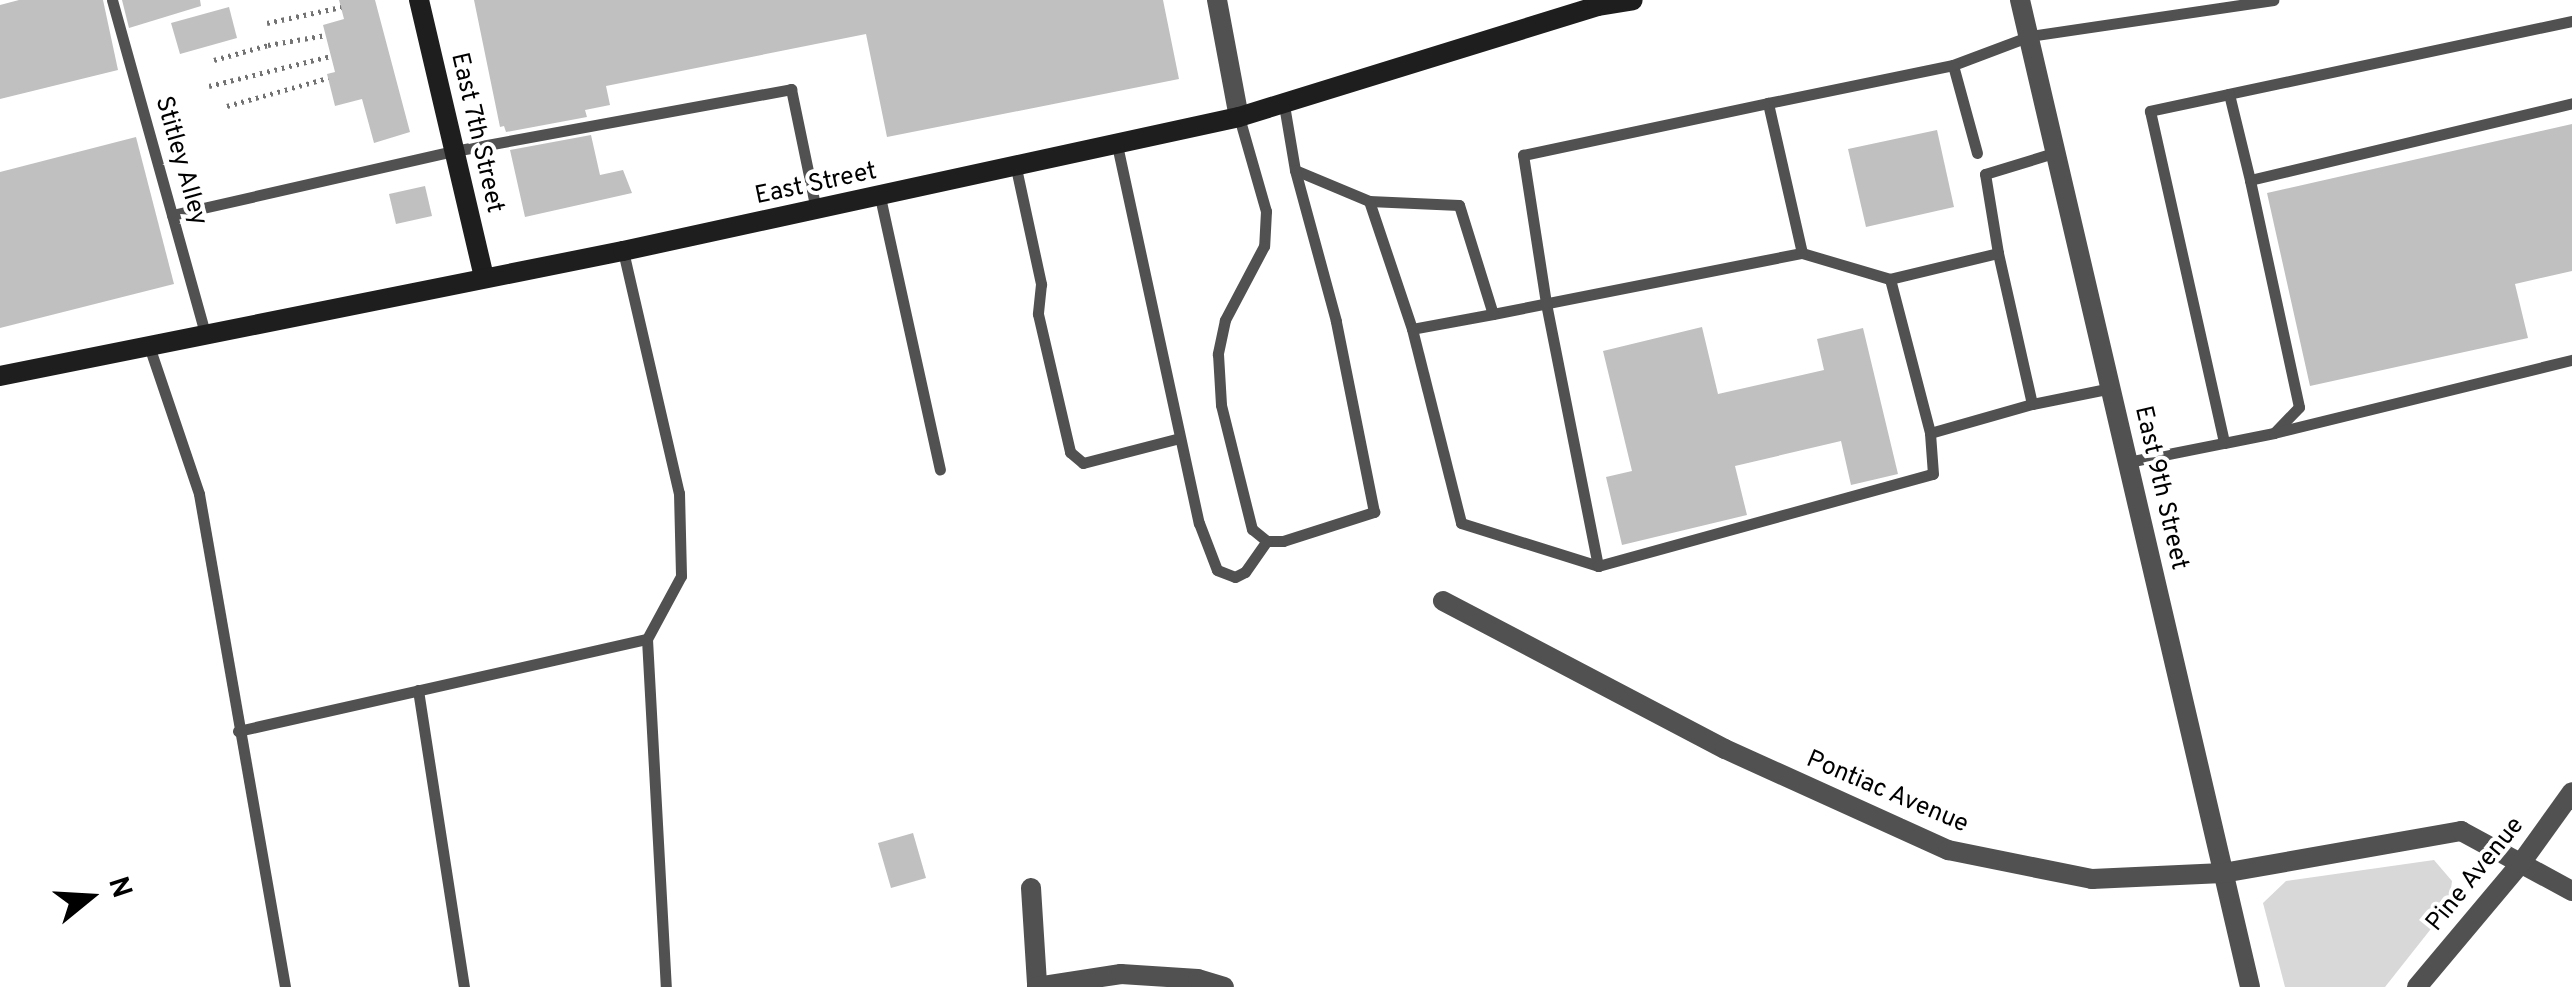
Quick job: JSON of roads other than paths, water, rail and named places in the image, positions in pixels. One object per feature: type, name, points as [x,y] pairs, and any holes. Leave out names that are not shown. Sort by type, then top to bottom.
[{"type":"main road","name":"East 7th Street","points":[[419,0],[484,278]]},
{"type":"main road","name":"East Street","points":[[0,376],[624,251],[1240,117],[1597,6],[1632,0]]},
{"type":"street","points":[[1217,0],[1240,117]]},
{"type":"street","name":"East 9th Street","points":[[2020,0],[2250,987]]},
{"type":"street","name":"Pontiac Avenue","points":[[1444,601],[1724,749],[1948,850],[2092,879],[2222,874],[2461,830],[2572,891]]},
{"type":"street","name":"Pine Avenue","points":[[2417,987],[2520,863],[2572,792]]},
{"type":"street","points":[[1031,888],[1037,986],[1121,974],[1198,979],[1224,987]]},
{"type":"lane","name":"Stitley Alley","points":[[112,0],[205,334]]},
{"type":"lane","points":[[1598,566],[1546,303],[1523,155],[1952,65],[2030,36],[2273,0]]},
{"type":"lane","points":[[2224,444],[2150,112],[2572,21]]},
{"type":"lane","points":[[1952,65],[1976,154]]},
{"type":"lane","points":[[172,215],[454,151],[791,89],[816,210]]},
{"type":"lane","points":[[2229,94],[2299,407],[2274,433]]},
{"type":"lane","points":[[1768,103],[1802,253]]},
{"type":"lane","points":[[2250,180],[2572,103]]},
{"type":"lane","points":[[1240,117],[1266,212],[1264,246],[1225,320],[1218,354],[1222,405],[1252,529],[1267,541],[1284,540],[1374,512],[1336,322],[1295,170],[1284,105]]},
{"type":"lane","points":[[1117,145],[1199,523],[1217,570],[1235,577],[1246,572],[1267,541]]},
{"type":"lane","points":[[2032,404],[1998,253],[1985,174],[2057,152]]},
{"type":"lane","points":[[1016,168],[1041,284],[1038,314],[1070,452],[1083,462],[1180,438]]},
{"type":"lane","points":[[1295,170],[1369,201],[1459,205],[1493,314]]},
{"type":"lane","points":[[880,197],[940,470]]},
{"type":"lane","points":[[1369,201],[1412,329],[1461,522],[1598,566],[1933,474],[1930,433],[1890,279]]},
{"type":"lane","points":[[624,251],[679,493],[681,576],[647,639],[666,987]]},
{"type":"lane","points":[[1412,329],[1802,253],[1890,279],[1998,253]]},
{"type":"lane","points":[[148,346],[199,494],[285,987]]},
{"type":"lane","points":[[2128,462],[2274,433],[2572,360]]},
{"type":"lane","points":[[1930,433],[2032,404],[2111,388]]},
{"type":"lane","points":[[238,731],[647,639]]},
{"type":"lane","points":[[418,690],[464,987]]}]
